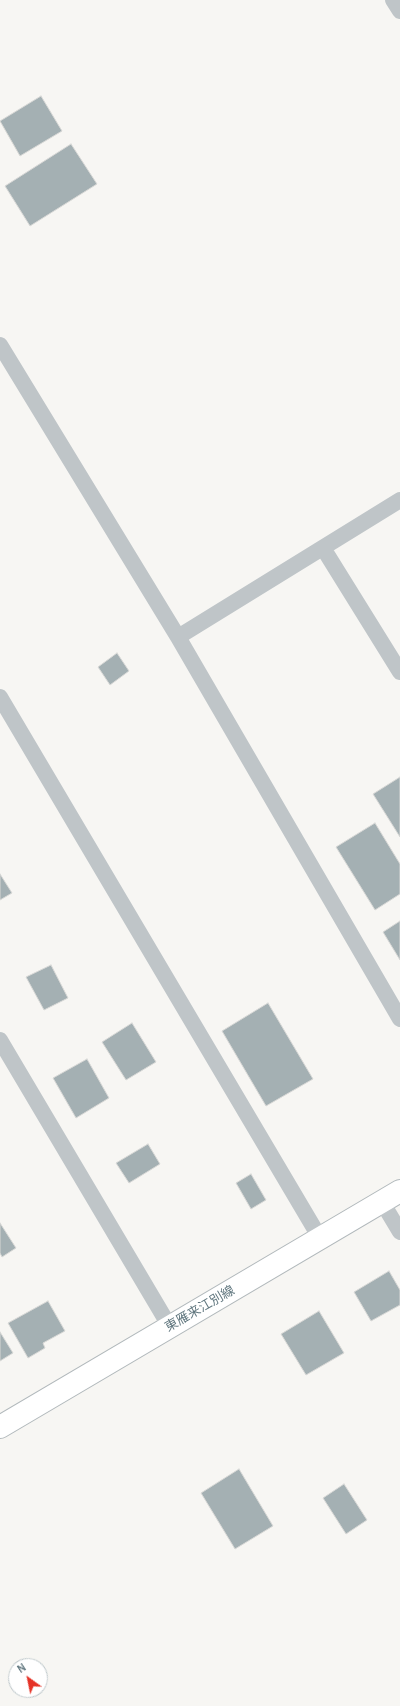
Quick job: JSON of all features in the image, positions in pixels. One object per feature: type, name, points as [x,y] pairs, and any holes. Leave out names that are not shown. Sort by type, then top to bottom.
[{"type":"main road","name":"東雁来江別線","points":[[0,1427],[391,1196]]},
{"type":"lane","points":[[393,0],[400,11]]},
{"type":"lane","points":[[0,345],[178,637],[400,1019]]},
{"type":"lane","points":[[178,637],[400,500]]},
{"type":"lane","points":[[323,548],[400,672]]},
{"type":"lane","points":[[0,697],[320,1238]]},
{"type":"lane","points":[[0,1040],[170,1327]]},
{"type":"lane","points":[[391,1196],[400,1232]]},
{"type":"building","points":[[41,96],[62,131],[20,156],[0,121]]},
{"type":"building","points":[[71,144],[97,184],[30,226],[5,186]]},
{"type":"building","points":[[117,653],[129,671],[110,685],[98,667]]},
{"type":"building","points":[[400,777],[400,837],[373,794]]},
{"type":"building","points":[[375,823],[400,864],[400,894],[375,910],[336,847]]},
{"type":"building","points":[[0,874],[12,893],[0,900]]},
{"type":"building","points":[[400,921],[400,960],[383,932]]},
{"type":"building","points":[[51,965],[68,998],[44,1010],[26,977]]},
{"type":"building","points":[[268,1003],[313,1079],[266,1106],[222,1031]]},
{"type":"building","points":[[132,1023],[156,1062],[126,1080],[102,1042]]},
{"type":"building","points":[[87,1059],[109,1098],[76,1118],[53,1078]]},
{"type":"building","points":[[148,1144],[160,1164],[129,1183],[116,1163]]},
{"type":"building","points":[[251,1174],[266,1200],[251,1209],[236,1183]]},
{"type":"building","points":[[0,1223],[16,1248],[2,1257],[0,1253]]},
{"type":"building","points":[[389,1271],[400,1290],[400,1305],[371,1321],[354,1292]]},
{"type":"building","points":[[48,1301],[65,1331],[43,1343],[45,1348],[28,1358],[8,1323]]},
{"type":"building","points":[[319,1311],[344,1353],[306,1375],[281,1334]]},
{"type":"building","points":[[0,1332],[13,1353],[0,1361]]},
{"type":"building","points":[[239,1469],[273,1526],[235,1549],[201,1493]]},
{"type":"building","points":[[344,1484],[367,1520],[346,1534],[323,1498]]}]
